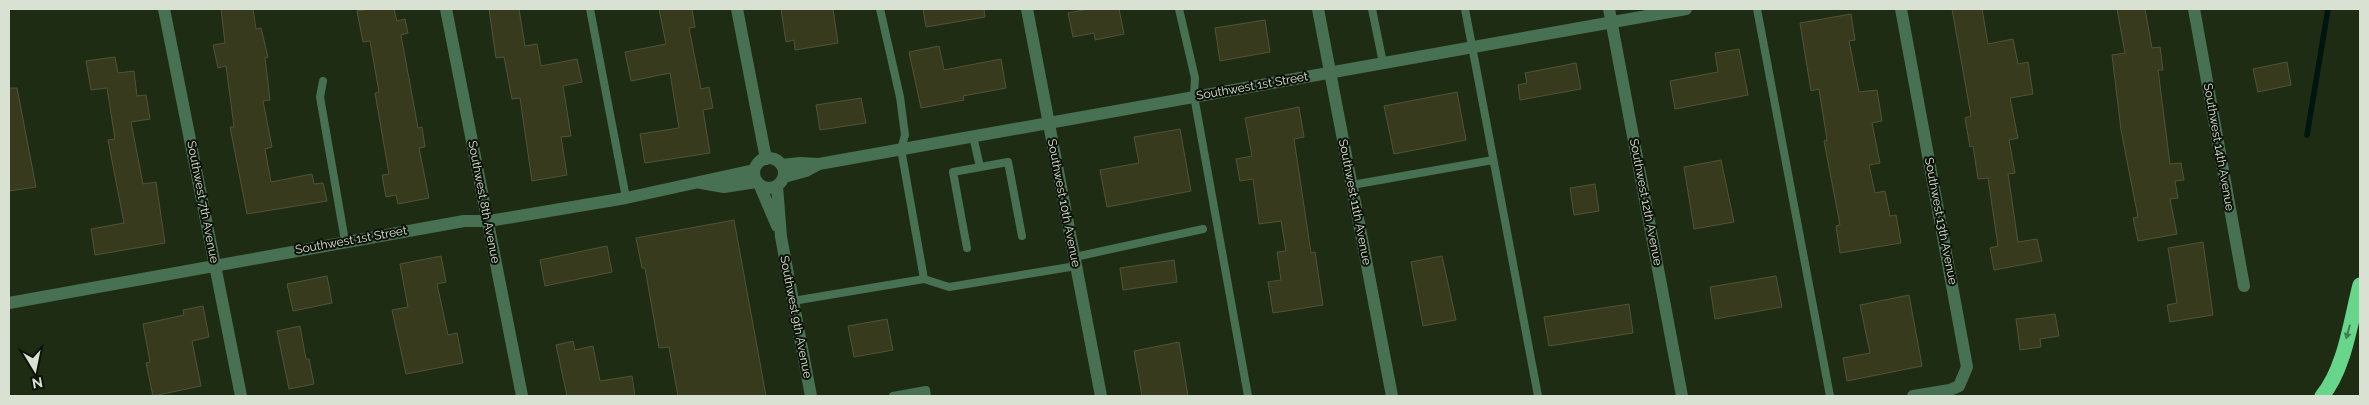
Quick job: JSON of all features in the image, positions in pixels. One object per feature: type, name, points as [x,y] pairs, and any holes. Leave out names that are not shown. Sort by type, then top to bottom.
[{"type":"highway","points":[[2322,396],[2337,371],[2360,285]]},
{"type":"street","name":"Southwest 7th Avenue","points":[[164,9],[241,396]]},
{"type":"street","name":"Southwest 8th Avenue","points":[[446,9],[522,396]]},
{"type":"street","points":[[737,9],[766,158]]},
{"type":"street","name":"Southwest 10th Avenue","points":[[1027,9],[1102,396]]},
{"type":"street","name":"Southwest 11th Avenue","points":[[1318,9],[1392,396]]},
{"type":"street","name":"Southwest 12th Avenue","points":[[1610,9],[1682,396]]},
{"type":"street","name":"Southwest 1st Street","points":[[9,303],[215,264],[464,221],[489,221],[626,198],[694,182],[724,188],[757,179],[766,188],[781,176],[806,171],[819,164],[1686,9]]},
{"type":"street","name":"Southwest 13th Avenue","points":[[1901,9],[1967,367],[1965,377],[1959,386],[1950,390],[1913,396]]},
{"type":"street","name":"Southwest 14th Avenue","points":[[2194,9],[2244,286]]},
{"type":"street","points":[[757,179],[761,161],[766,158],[778,161],[781,176]]},
{"type":"street","name":"Southwest 9th Avenue","points":[[781,176],[781,237],[811,396]]},
{"type":"street","name":"Southwest 9th Avenue","points":[[757,179],[781,237]]},
{"type":"lane","points":[[590,9],[626,198]]},
{"type":"lane","points":[[880,9],[900,97],[906,135],[901,149],[924,279]]},
{"type":"lane","points":[[1179,9],[1195,78],[1194,96],[1248,396]]},
{"type":"lane","points":[[1372,9],[1383,62]]},
{"type":"lane","points":[[1465,9],[1538,396]]},
{"type":"lane","points":[[1757,9],[1830,396]]},
{"type":"lane","points":[[323,81],[320,97],[345,242]]},
{"type":"lane","points":[[973,136],[980,167]]},
{"type":"lane","points":[[1352,185],[1493,160]]},
{"type":"lane","points":[[967,248],[953,172],[1008,162],[1022,236]]},
{"type":"lane","points":[[793,301],[924,279],[949,287],[1076,262],[1203,229]]},
{"type":"lane","points":[[893,396],[926,390],[927,396]]},
{"type":"building","points":[[221,9],[253,9],[256,29],[261,28],[268,57],[265,58],[270,100],[263,101],[272,147],[265,149],[271,182],[312,174],[314,184],[323,183],[327,201],[247,214],[230,127],[234,127],[226,66],[218,68],[213,45],[225,43]]},
{"type":"building","points":[[394,9],[397,21],[405,19],[408,33],[401,35],[418,128],[422,127],[425,147],[419,148],[429,198],[398,204],[396,195],[386,197],[382,175],[389,174],[375,93],[379,92],[370,41],[363,42],[357,11]]},
{"type":"building","points":[[489,9],[519,9],[525,46],[537,44],[541,66],[577,59],[582,82],[563,86],[571,136],[561,137],[567,175],[532,181],[520,98],[512,99],[504,57],[496,58]]},
{"type":"building","points":[[659,9],[692,9],[695,27],[689,28],[701,89],[709,87],[713,108],[703,110],[710,153],[645,163],[640,134],[679,128],[670,73],[631,81],[625,52],[666,44]]},
{"type":"building","points":[[781,9],[833,9],[838,43],[795,50],[794,40],[786,42]]},
{"type":"building","points":[[923,9],[984,9],[985,17],[926,27]]},
{"type":"building","points":[[1088,9],[1119,9],[1124,34],[1095,40],[1094,33],[1073,37],[1068,13]]},
{"type":"building","points":[[1952,9],[1982,9],[1988,44],[2013,39],[2018,64],[2028,62],[2033,94],[2010,98],[2018,138],[2009,140],[2015,173],[2008,174],[2018,242],[2037,239],[2042,261],[1994,270],[1990,248],[1998,246],[1988,178],[1978,179],[1973,146],[1970,147],[1965,118],[1971,116]]},
{"type":"building","points":[[2117,9],[2145,9],[2152,48],[2160,47],[2163,70],[2158,70],[2170,164],[2181,163],[2184,180],[2175,181],[2178,198],[2170,199],[2177,234],[2138,241],[2133,218],[2138,217],[2121,130],[2112,55],[2125,53]]},
{"type":"building","points":[[1851,14],[1855,40],[1849,41],[1859,92],[1877,90],[1882,121],[1872,123],[1880,163],[1869,165],[1875,193],[1885,191],[1890,216],[1896,215],[1901,243],[1840,253],[1836,226],[1840,225],[1824,141],[1827,140],[1819,89],[1811,91],[1800,23]]},
{"type":"building","points":[[1265,20],[1270,52],[1220,61],[1215,28]]},
{"type":"building","points":[[939,46],[944,70],[1001,59],[1006,88],[963,96],[964,100],[921,108],[909,52]]},
{"type":"building","points":[[1739,49],[1748,95],[1675,109],[1670,81],[1718,72],[1715,53]]},
{"type":"building","points":[[115,57],[118,73],[134,71],[137,96],[146,95],[150,119],[131,122],[143,184],[156,182],[165,243],[95,255],[91,229],[124,223],[108,140],[115,139],[107,88],[91,90],[86,61]]},
{"type":"building","points":[[2287,62],[2291,85],[2258,92],[2253,69]]},
{"type":"building","points":[[1576,63],[1581,89],[1520,100],[1518,85],[1527,83],[1525,73]]},
{"type":"building","points":[[9,88],[17,88],[36,187],[9,191]]},
{"type":"building","points":[[1457,92],[1466,140],[1394,154],[1384,106]]},
{"type":"building","points":[[861,98],[866,123],[820,130],[816,105]]},
{"type":"building","points":[[1299,107],[1304,137],[1294,139],[1311,253],[1315,252],[1323,305],[1273,313],[1268,282],[1281,280],[1277,252],[1286,251],[1281,221],[1259,224],[1253,179],[1240,181],[1236,159],[1252,156],[1245,118]]},
{"type":"building","points":[[1180,129],[1191,191],[1107,207],[1100,170],[1139,163],[1134,137]]},
{"type":"building","points":[[1721,160],[1734,222],[1694,229],[1684,167]]},
{"type":"building","points":[[1595,184],[1599,211],[1574,215],[1570,188]]},
{"type":"building","points":[[734,220],[766,396],[678,396],[669,347],[659,348],[645,268],[642,268],[636,238]]},
{"type":"building","points":[[2203,242],[2213,315],[2170,322],[2167,305],[2177,303],[2168,248]]},
{"type":"building","points":[[607,246],[612,272],[545,286],[540,260]]},
{"type":"building","points":[[441,256],[446,282],[437,284],[448,335],[457,333],[463,363],[406,374],[392,310],[408,307],[400,264]]},
{"type":"building","points":[[1442,256],[1456,320],[1423,326],[1411,262]]},
{"type":"building","points":[[1174,260],[1177,282],[1123,290],[1120,268]]},
{"type":"building","points":[[327,276],[332,303],[293,311],[287,284]]},
{"type":"building","points":[[1776,276],[1782,307],[1715,319],[1710,287]]},
{"type":"building","points":[[1909,295],[1922,366],[1847,381],[1843,358],[1870,353],[1860,305]]},
{"type":"building","points":[[1629,304],[1633,333],[1549,346],[1544,317]]},
{"type":"building","points":[[203,306],[209,337],[192,341],[201,386],[153,396],[146,363],[150,362],[143,324],[184,315],[183,310]]},
{"type":"building","points":[[2055,314],[2059,336],[2040,339],[2041,347],[2020,350],[2016,319]]},
{"type":"building","points":[[887,319],[893,350],[854,357],[848,326]]},
{"type":"building","points":[[300,326],[306,359],[309,359],[314,384],[289,389],[277,331]]},
{"type":"building","points":[[573,341],[575,350],[593,346],[600,381],[632,376],[635,396],[567,396],[556,345]]},
{"type":"building","points":[[1179,342],[1188,396],[1142,396],[1134,351]]},
{"type":"waterway","points":[[2307,135],[2328,9]]}]
